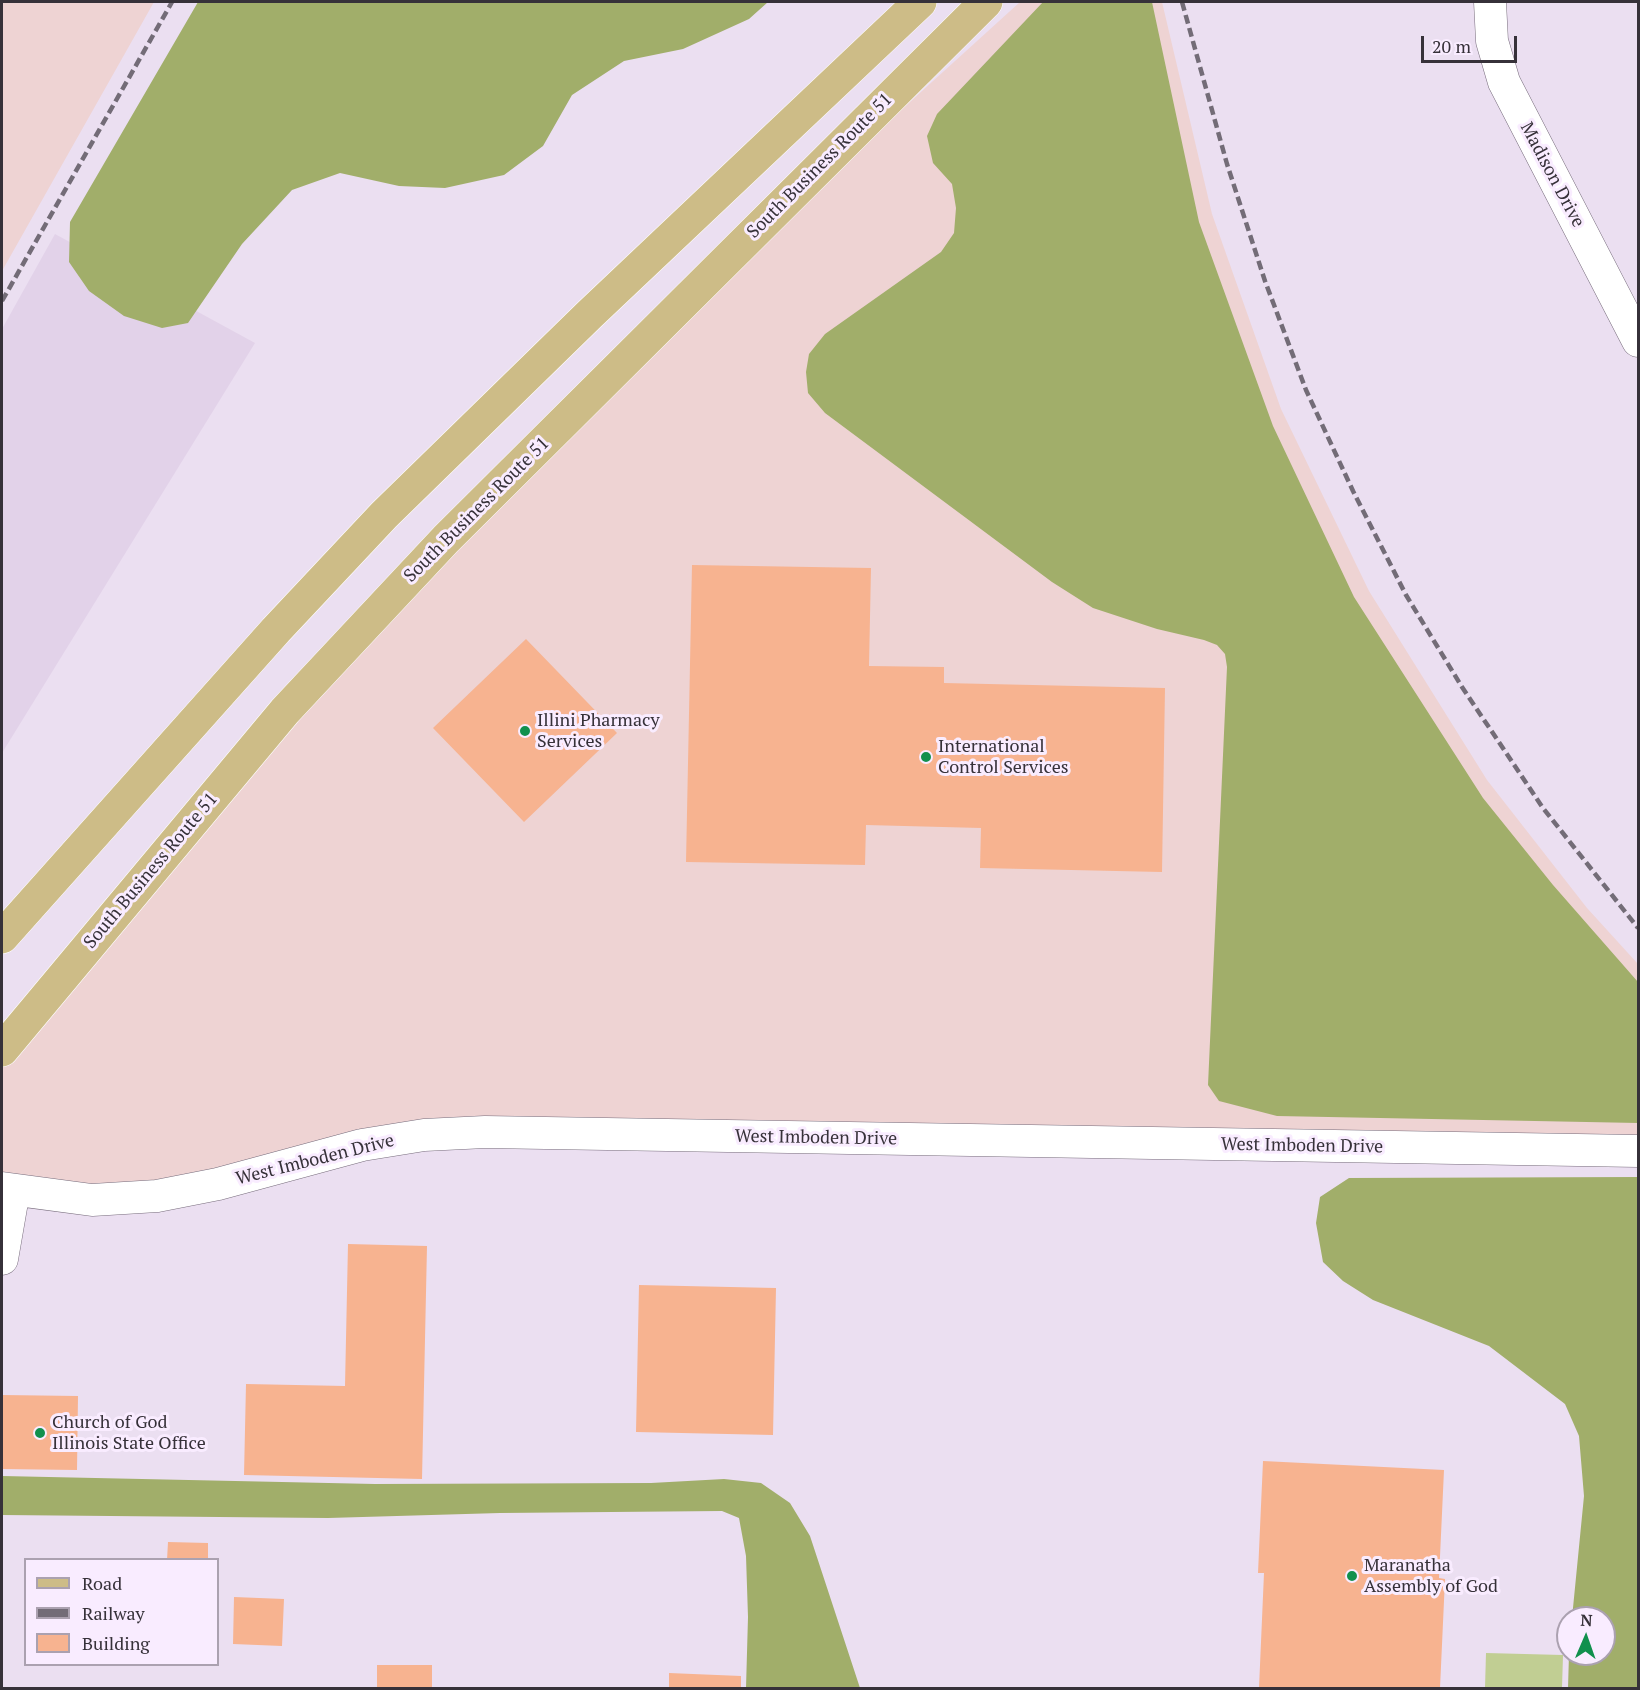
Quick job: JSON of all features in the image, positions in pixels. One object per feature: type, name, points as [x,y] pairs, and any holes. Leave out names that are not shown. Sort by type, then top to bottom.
[{"type":"main road","points":[[2,937],[276,630],[384,515],[589,315],[920,2]]},
{"type":"main road","name":"South Business Route 51","points":[[2,1050],[285,711],[406,582],[986,2]]},
{"type":"street","name":"Madison Drive","points":[[1490,2],[1489,20],[1492,41],[1504,82],[1638,341]]},
{"type":"street","name":"West Imboden Drive","points":[[8,1189],[92,1200],[157,1196],[218,1184],[362,1145],[424,1135],[484,1132],[1638,1151]]},
{"type":"street","points":[[2,1259],[8,1189]]},
{"type":"shaded area","points":[[2,2],[154,2],[2,271]]},
{"type":"shaded area","points":[[1020,2],[1162,2],[1212,214],[1281,409],[1369,591],[1487,780],[1587,908],[1638,964],[1638,1140],[506,1121],[211,1175],[78,1190],[2,1178],[2,1063],[278,737],[488,518],[802,200]]},
{"type":"shaded area","points":[[55,234],[255,343],[2,753],[2,329]]},
{"type":"green space","points":[[198,2],[768,2],[749,19],[683,49],[624,61],[572,95],[543,146],[504,175],[445,188],[399,186],[340,173],[292,190],[242,244],[188,323],[162,328],[124,316],[89,291],[69,262],[70,222]]},
{"type":"green space","points":[[1043,2],[1152,2],[1199,222],[1273,426],[1354,597],[1483,798],[1553,885],[1638,982],[1638,1123],[1277,1116],[1219,1101],[1208,1085],[1227,667],[1225,654],[1217,645],[1204,640],[1157,629],[1093,608],[1052,582],[825,413],[808,393],[806,372],[809,354],[825,334],[941,252],[954,233],[956,208],[952,184],[933,163],[927,136],[937,114]]},
{"type":"green space","points":[[1638,1177],[1638,1688],[1568,1688],[1569,1666],[1616,1666],[1616,1606],[1573,1606],[1584,1496],[1579,1436],[1565,1404],[1489,1346],[1373,1300],[1343,1281],[1323,1262],[1316,1223],[1320,1197],[1349,1178]]},
{"type":"green space","points":[[2,1476],[375,1484],[651,1483],[724,1479],[761,1483],[790,1503],[810,1536],[860,1688],[746,1688],[748,1617],[746,1556],[739,1518],[722,1511],[500,1513],[328,1518],[2,1515]]},
{"type":"green space","points":[[1486,1653],[1556,1655],[1556,1666],[1563,1666],[1562,1688],[1485,1688]]},
{"type":"building","name":"International Control Services","points":[[692,565],[871,568],[869,666],[944,667],[944,683],[1165,688],[1162,872],[980,868],[981,828],[866,825],[865,865],[686,862]]},
{"type":"building","name":"Illini Pharmacy Services","points":[[526,639],[617,733],[524,822],[433,728]]},
{"type":"building","points":[[348,1244],[427,1246],[422,1479],[244,1475],[246,1384],[345,1386]]},
{"type":"building","points":[[639,1285],[776,1288],[773,1435],[636,1432]]},
{"type":"building","name":"Church of God Illinois State Office","points":[[2,1395],[78,1396],[77,1470],[2,1469]]},
{"type":"building","name":"Maranatha Assembly of God","points":[[1263,1461],[1444,1470],[1439,1578],[1445,1579],[1440,1688],[1259,1688],[1264,1573],[1258,1573]]},
{"type":"building","points":[[168,1542],[208,1543],[208,1558],[167,1558]]},
{"type":"building","points":[[234,1597],[284,1599],[282,1646],[233,1644]]},
{"type":"building","points":[[377,1665],[432,1665],[432,1688],[377,1688]]},
{"type":"building","points":[[669,1673],[741,1676],[741,1688],[669,1688]]},
{"type":"railway","points":[[2,301],[172,2]]},
{"type":"railway","points":[[1182,2],[1227,164],[1265,281],[1306,390],[1353,491],[1406,595],[1462,687],[1543,808],[1638,928]]},
{"type":"place","name":"Illini Pharmacy Services","points":[[525,731]]},
{"type":"place","name":"International Control Services","points":[[926,757]]},
{"type":"place","name":"Church of God Illinois State Office","points":[[40,1433]]},
{"type":"place","name":"Maranatha Assembly of God","points":[[1352,1576]]}]
